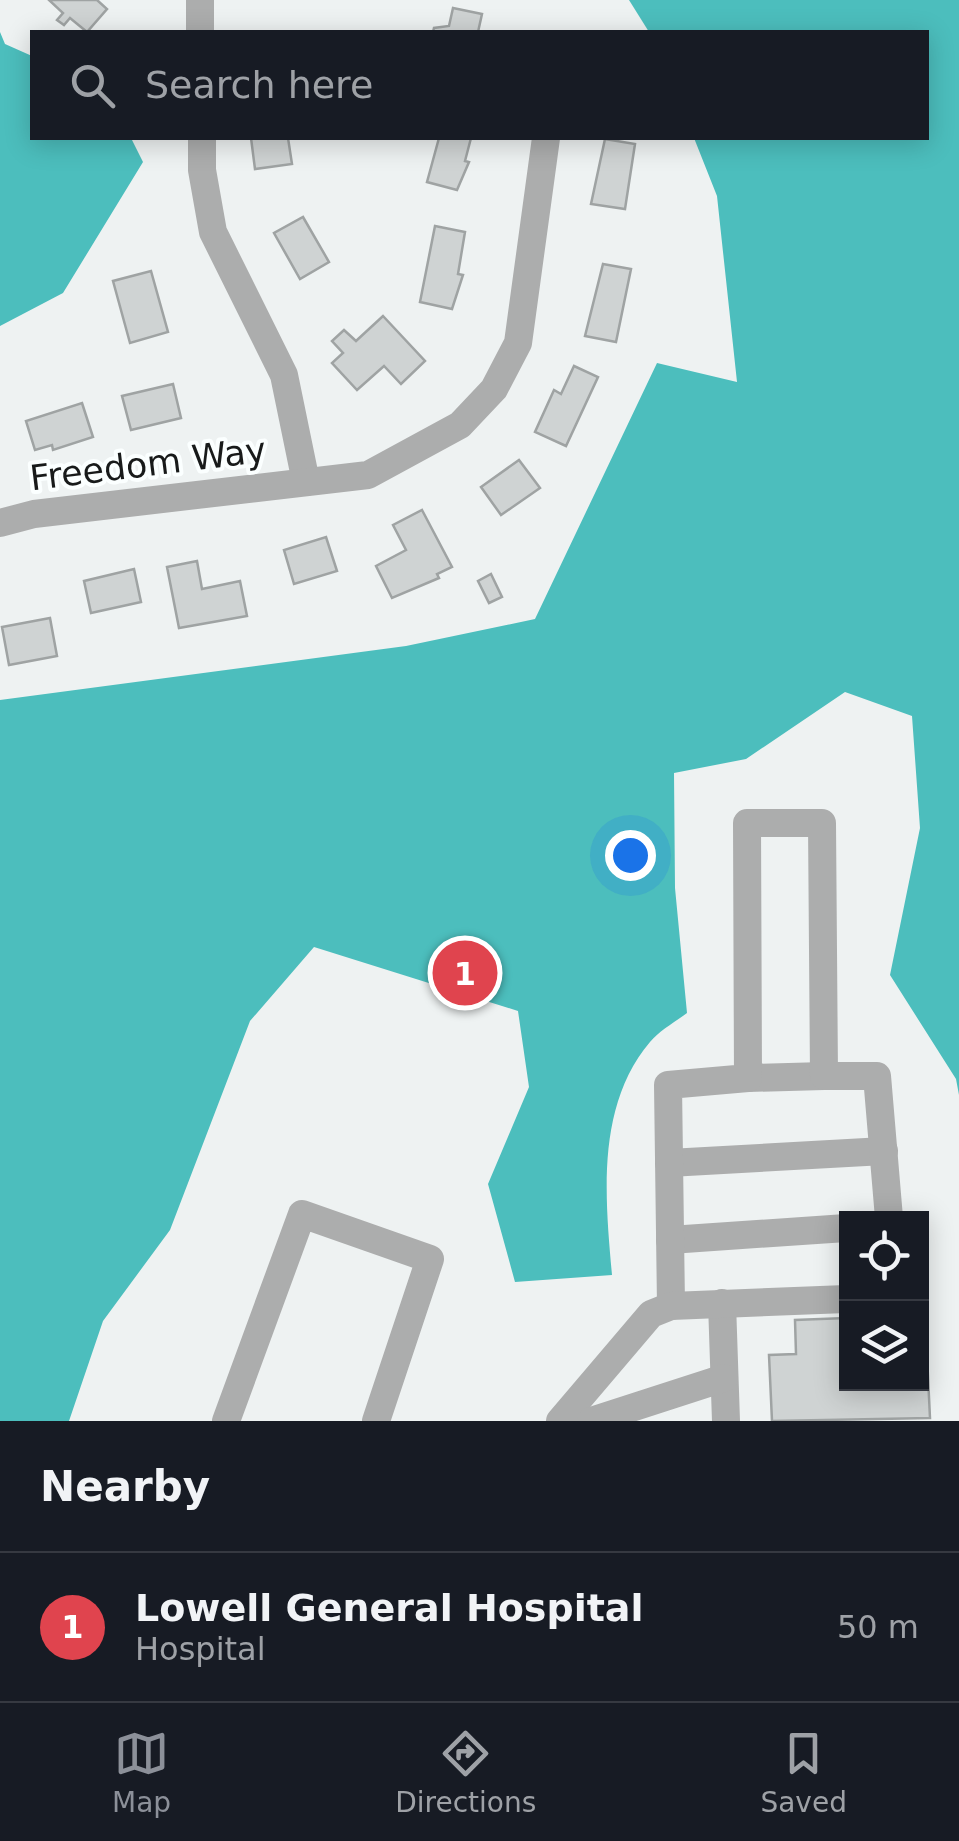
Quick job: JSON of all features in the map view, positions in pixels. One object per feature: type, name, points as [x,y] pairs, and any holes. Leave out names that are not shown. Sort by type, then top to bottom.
[{"type":"street","points":[[200,0],[200,30]]},
{"type":"street","points":[[202,140],[213,232],[284,375],[306,482]]},
{"type":"street","name":"Freedom Way","points":[[0,523],[34,514],[368,475],[418,452],[460,425],[494,389],[518,343],[546,140]]},
{"type":"street","points":[[748,1078],[747,823],[822,824],[824,1076]]},
{"type":"street","points":[[671,1306],[668,1085],[748,1078],[878,1076],[888,1211]]},
{"type":"street","points":[[669,1163],[884,1151]]},
{"type":"street","points":[[226,1421],[302,1214],[430,1260],[376,1421]]},
{"type":"street","points":[[670,1240],[839,1228]]},
{"type":"street","points":[[560,1421],[651,1314],[671,1306],[839,1298]]},
{"type":"street","points":[[722,1303],[726,1421]]},
{"type":"street","points":[[591,1421],[724,1378]]},
{"type":"shaded area","points":[[629,0],[959,0],[959,1095],[956,1079],[890,975],[920,828],[912,716],[845,692],[746,759],[674,773],[675,888],[687,1013],[650,1042],[620,1094],[608,1153],[607,1215],[612,1275],[515,1282],[488,1184],[529,1087],[518,1011],[314,947],[250,1021],[170,1230],[103,1321],[69,1421],[0,1421],[0,700],[406,646],[535,619],[657,363],[737,382],[717,196],[695,140],[929,140],[929,30],[648,30]]},
{"type":"shaded area","points":[[0,32],[5,44],[30,55],[30,140],[132,140],[143,162],[63,293],[0,326]]},
{"type":"building","points":[[49,0],[97,0],[107,9],[89,30],[70,18],[64,25],[57,20],[63,13]]},
{"type":"building","points":[[453,8],[482,14],[478,30],[434,30],[449,26]]},
{"type":"building","points":[[251,140],[288,140],[292,164],[255,169]]},
{"type":"building","points":[[438,140],[470,140],[465,161],[469,162],[457,190],[427,182]]},
{"type":"building","points":[[605,140],[635,144],[625,209],[591,204]]},
{"type":"building","points":[[303,217],[329,262],[300,279],[274,233]]},
{"type":"building","points":[[435,226],[465,232],[458,274],[463,275],[452,309],[420,302]]},
{"type":"building","points":[[603,264],[631,269],[616,342],[585,336]]},
{"type":"building","points":[[151,271],[168,332],[130,343],[113,281]]},
{"type":"building","points":[[383,316],[425,361],[401,384],[384,366],[357,390],[332,363],[343,353],[332,341],[344,330],[356,341]]},
{"type":"building","points":[[574,366],[598,377],[566,446],[535,432],[554,390],[561,394]]},
{"type":"building","points":[[173,384],[181,418],[131,430],[122,396]]},
{"type":"building","points":[[82,403],[93,437],[53,450],[52,445],[35,450],[26,421]]},
{"type":"building","points":[[519,460],[540,488],[501,515],[481,487]]},
{"type":"building","points":[[422,510],[452,567],[437,574],[439,578],[392,598],[376,566],[406,550],[393,525]]},
{"type":"building","points":[[326,537],[337,571],[294,584],[284,550]]},
{"type":"building","points":[[197,561],[202,589],[240,581],[247,616],[179,628],[167,567]]},
{"type":"building","points":[[134,569],[141,602],[91,613],[84,581]]},
{"type":"building","points":[[491,574],[502,597],[489,603],[478,581]]},
{"type":"building","points":[[50,618],[57,656],[9,665],[2,627]]},
{"type":"building","points":[[839,1318],[839,1391],[929,1391],[930,1418],[772,1421],[769,1355],[796,1354],[795,1320]]},
{"type":"place","name":"Lowell General Hospital","points":[[465,973]]}]
